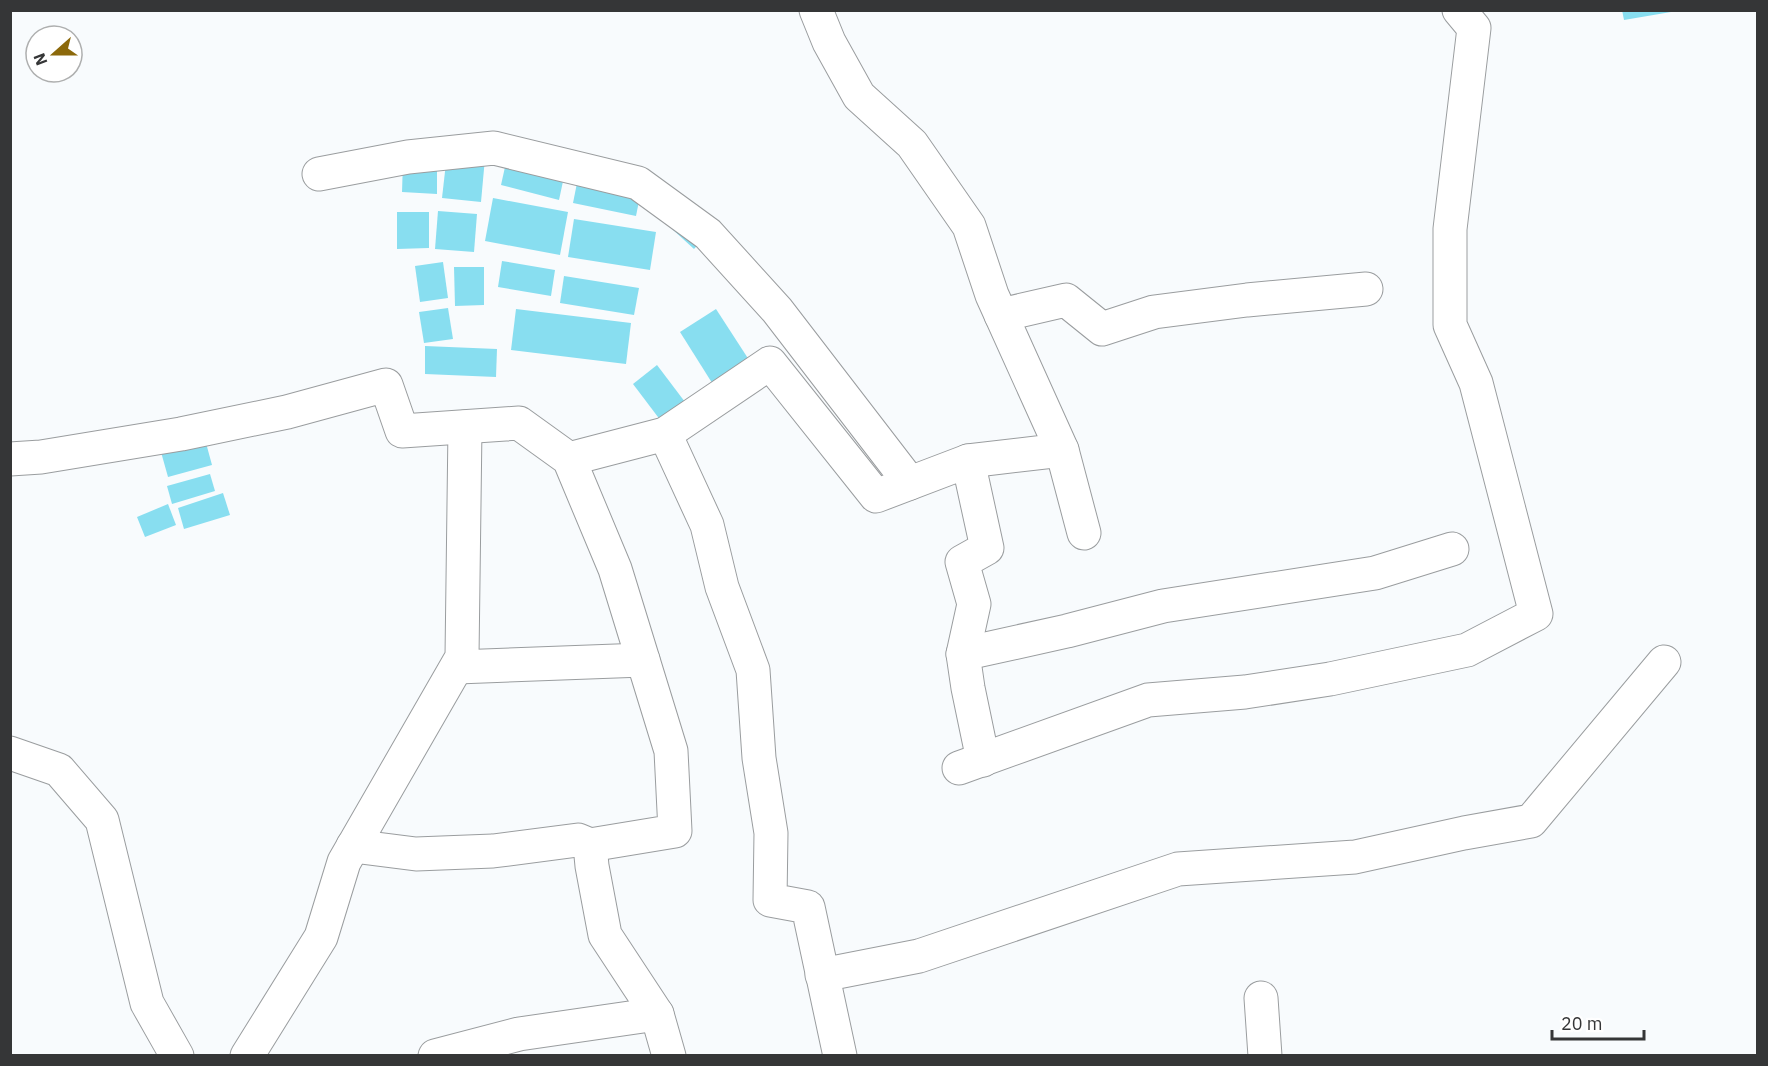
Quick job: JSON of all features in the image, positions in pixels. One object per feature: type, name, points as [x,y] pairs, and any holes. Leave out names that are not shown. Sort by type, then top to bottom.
[{"type":"street","points":[[816,10],[829,42],[859,96],[912,144],[969,226],[1001,315],[1062,450],[1084,533]]},
{"type":"street","points":[[968,461],[987,548],[962,562],[974,604],[963,654],[968,688],[971,764],[1148,700],[1245,692],[1330,679],[1467,650],[1536,614],[1476,383],[1450,325],[1450,229],[1474,28],[1459,10]]},
{"type":"street","points":[[319,174],[408,157],[494,148],[638,183],[708,234],[777,310],[909,483]]},
{"type":"street","points":[[1001,315],[1066,300],[1102,329],[1154,312],[1247,300],[1366,289]]},
{"type":"street","points":[[569,459],[665,434],[770,363],[876,496],[968,461],[1062,450]]},
{"type":"street","points":[[10,459],[41,457],[202,429],[287,412],[386,385],[402,430],[519,423],[569,459],[615,569],[671,751],[675,831],[590,845],[578,840],[493,851],[416,854],[353,846]]},
{"type":"street","points":[[247,1056],[321,937],[344,862],[462,657],[465,427]]},
{"type":"street","points":[[665,434],[707,525],[722,588],[753,670],[759,758],[771,833],[770,900],[808,907],[840,1056]]},
{"type":"street","points":[[963,654],[1067,631],[1163,606],[1375,573],[1452,549]]},
{"type":"street","points":[[457,667],[643,660]]},
{"type":"street","points":[[822,975],[919,956],[1178,869],[1355,857],[1531,821],[1664,662]]},
{"type":"street","points":[[10,753],[59,770],[102,820],[147,1003],[177,1056]]},
{"type":"street","points":[[590,845],[605,935],[657,1014],[669,1056]]},
{"type":"street","points":[[1261,998],[1265,1056]]},
{"type":"street","points":[[435,1056],[519,1034],[657,1014]]},
{"type":"building","points":[[1622,10],[1671,10],[1671,12],[1624,20]]},
{"type":"building","points":[[447,154],[485,158],[481,202],[442,198]]},
{"type":"building","points":[[507,158],[565,172],[559,200],[501,185]]},
{"type":"building","points":[[403,162],[437,163],[437,194],[402,192]]},
{"type":"building","points":[[578,178],[641,191],[636,216],[573,203]]},
{"type":"building","points":[[493,198],[568,212],[560,255],[485,241]]},
{"type":"building","points":[[438,211],[477,214],[474,252],[435,249]]},
{"type":"building","points":[[397,212],[429,212],[429,248],[397,249]]},
{"type":"building","points":[[681,218],[703,239],[694,249],[671,228]]},
{"type":"building","points":[[574,219],[656,232],[650,270],[568,257]]},
{"type":"building","points":[[502,261],[555,270],[551,296],[498,287]]},
{"type":"building","points":[[443,262],[448,298],[420,302],[415,266]]},
{"type":"building","points":[[454,267],[484,267],[484,305],[455,306]]},
{"type":"building","points":[[564,276],[639,288],[634,315],[560,303]]},
{"type":"building","points":[[448,308],[453,339],[424,343],[419,312]]},
{"type":"building","points":[[516,309],[631,323],[626,364],[511,350]]},
{"type":"building","points":[[716,309],[751,363],[714,386],[680,332]]},
{"type":"building","points":[[425,346],[497,349],[496,377],[425,374]]},
{"type":"building","points":[[657,365],[685,402],[661,421],[633,384]]},
{"type":"building","points":[[203,432],[212,465],[168,477],[159,445]]},
{"type":"building","points":[[210,474],[215,491],[172,504],[167,486]]},
{"type":"building","points":[[223,493],[230,515],[184,529],[178,508]]},
{"type":"building","points":[[168,504],[176,525],[145,537],[137,517]]}]
